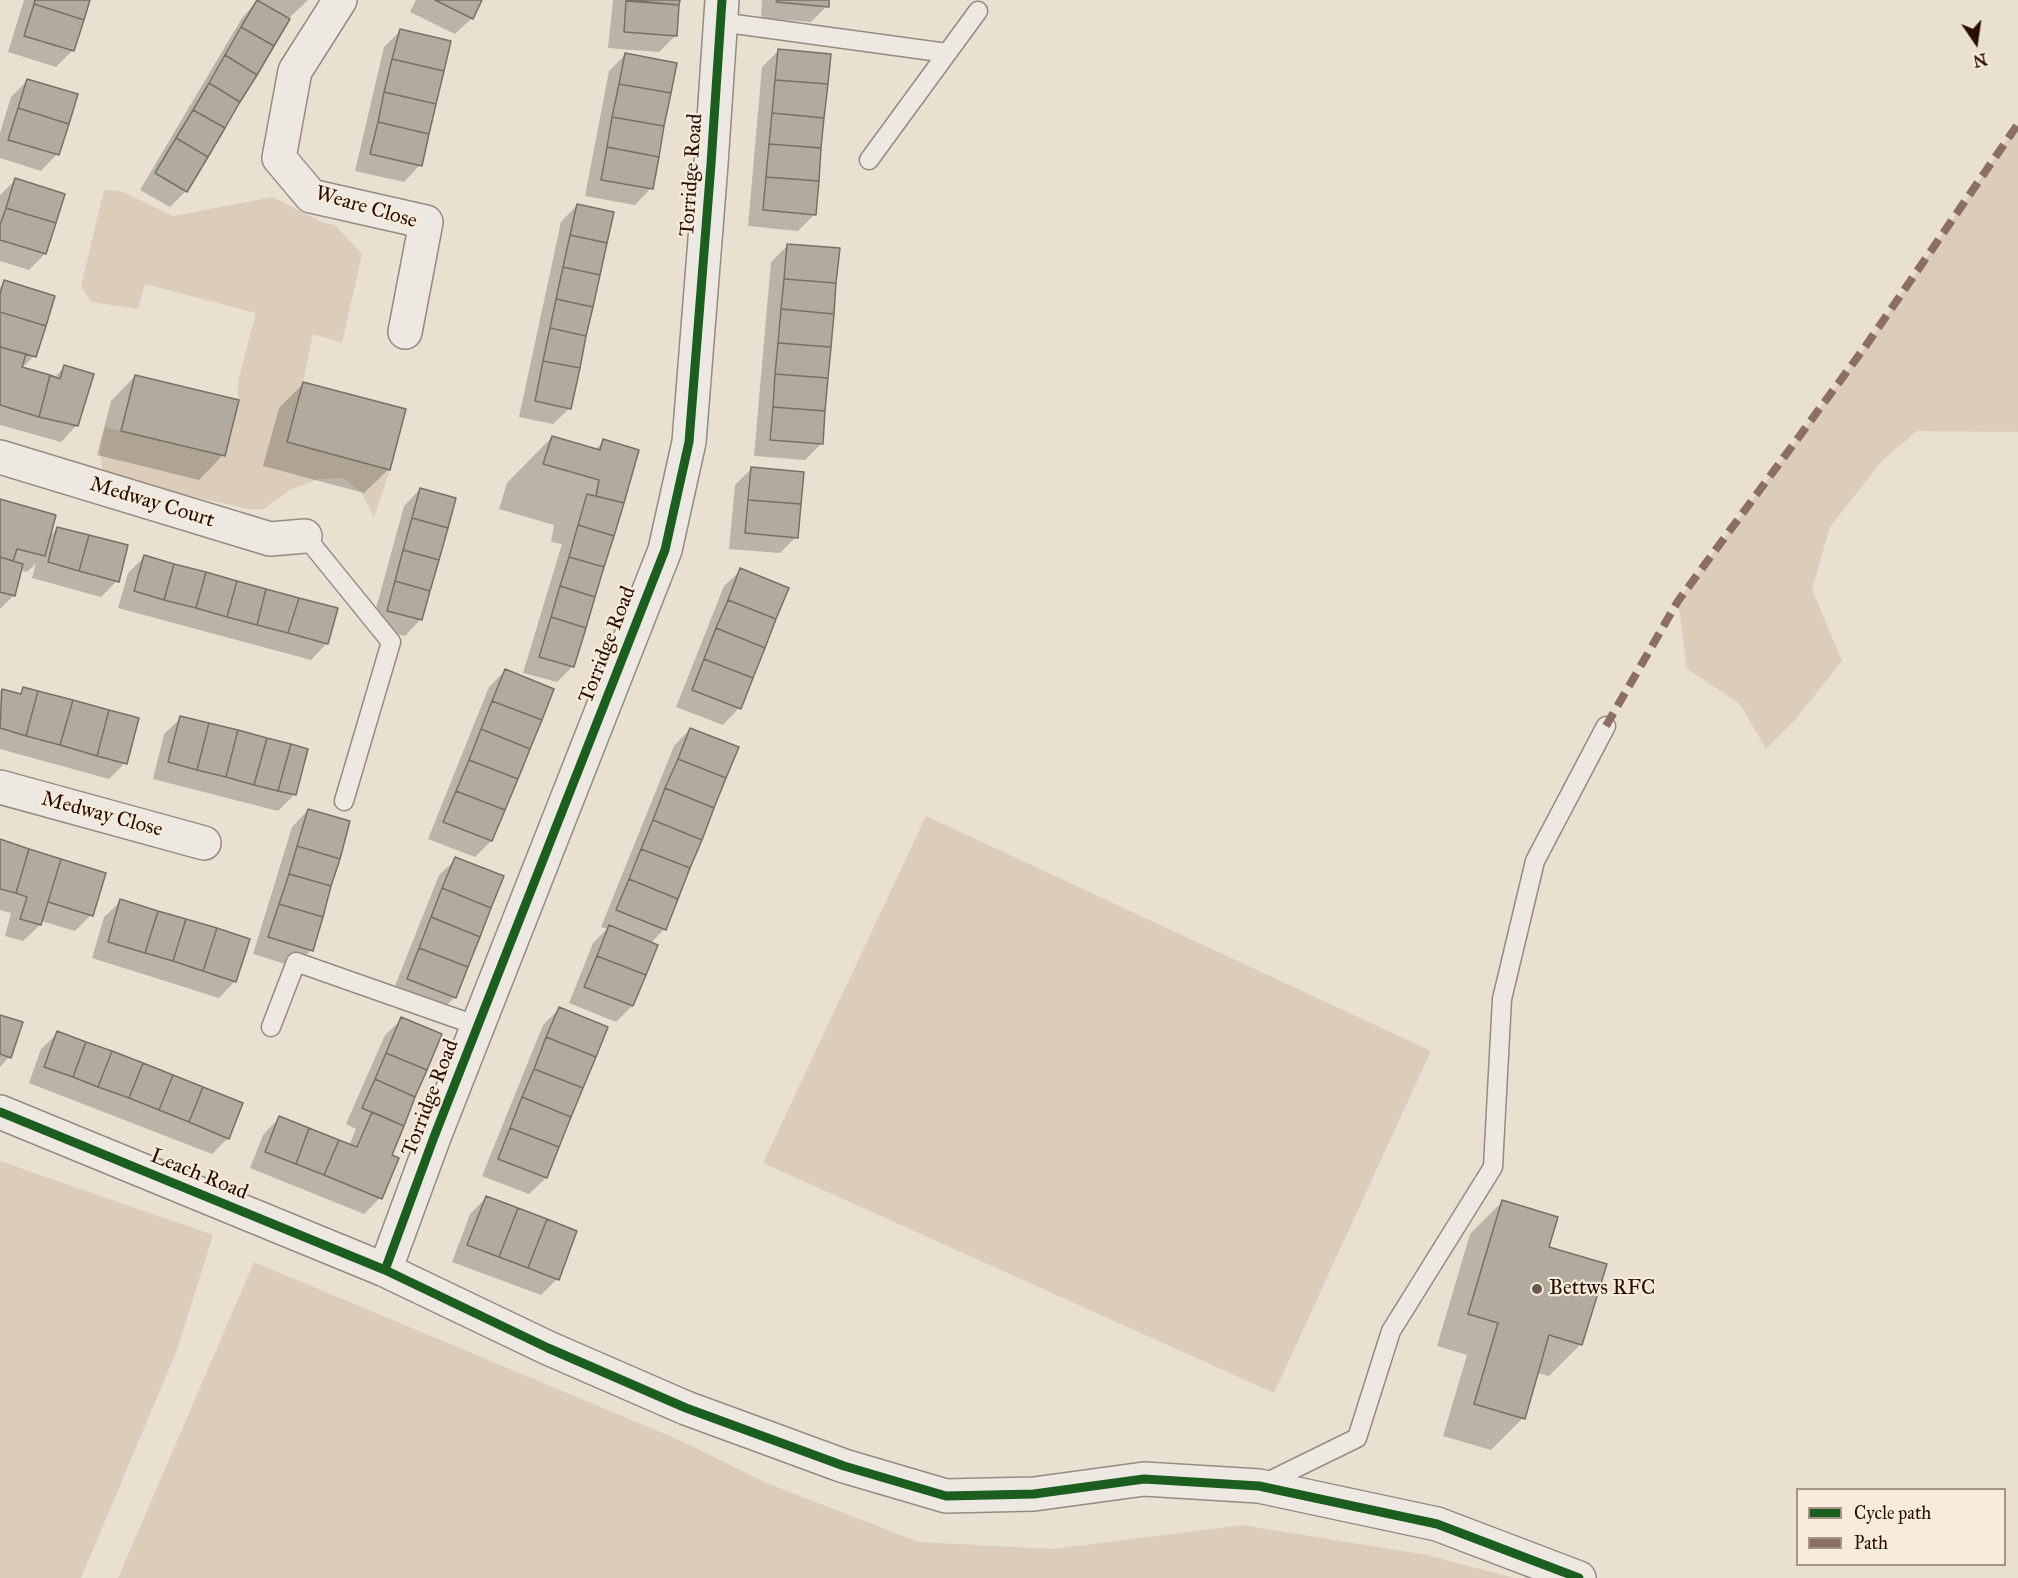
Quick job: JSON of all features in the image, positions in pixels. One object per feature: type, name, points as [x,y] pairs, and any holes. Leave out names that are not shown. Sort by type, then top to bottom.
[{"type":"street","name":"Weare Close","points":[[340,0],[295,71],[279,158],[311,196],[426,222],[405,332]]},
{"type":"street","name":"Torridge Road","points":[[385,1270],[664,550],[689,442],[721,11]]},
{"type":"street","name":"Medway Court","points":[[0,457],[270,539],[305,536]]},
{"type":"street","name":"Medway Close","points":[[0,787],[204,843]]},
{"type":"street","name":"Leach Road","points":[[0,1112],[385,1270],[548,1348],[686,1408],[844,1467],[946,1496],[1034,1494],[1143,1479],[1259,1486],[1437,1524],[1579,1578]]},
{"type":"lane","points":[[869,160],[978,10]]},
{"type":"lane","points":[[721,11],[947,53]]},
{"type":"lane","points":[[305,536],[391,642],[344,801]]},
{"type":"lane","points":[[1259,1486],[1358,1438],[1391,1331],[1493,1167],[1502,999],[1535,861],[1606,726]]},
{"type":"lane","points":[[271,1027],[296,962],[478,1026]]},
{"type":"shaded area","points":[[2018,124],[2018,432],[1917,431],[1882,461],[1830,527],[1812,589],[1842,661],[1795,720],[1766,749],[1740,704],[1687,669],[1678,601],[1865,347]]},
{"type":"shaded area","points":[[104,190],[121,191],[173,216],[273,197],[324,223],[335,225],[362,254],[342,343],[313,334],[287,442],[390,470],[374,517],[361,492],[344,478],[319,479],[290,490],[264,509],[248,509],[136,484],[103,472],[100,452],[105,427],[225,456],[238,400],[238,381],[256,313],[145,284],[138,309],[91,302],[81,286]]},
{"type":"shaded area","points":[[926,816],[1431,1051],[1274,1393],[763,1163]]},
{"type":"shaded area","points":[[0,1161],[213,1235],[177,1350],[81,1578],[0,1578]]},
{"type":"shaded area","points":[[254,1262],[677,1439],[769,1484],[919,1542],[1053,1549],[1243,1525],[1427,1555],[1514,1578],[118,1578]]},
{"type":"building","points":[[35,0],[90,0],[84,20],[34,4]]},
{"type":"building","points":[[257,0],[290,19],[274,46],[241,27]]},
{"type":"building","points":[[435,0],[482,0],[473,19]]},
{"type":"building","points":[[627,0],[680,0],[679,5]]},
{"type":"building","points":[[777,0],[829,0],[829,7],[776,2]]},
{"type":"building","points":[[626,1],[679,5],[677,36],[624,32]]},
{"type":"building","points":[[34,4],[84,20],[74,51],[24,36]]},
{"type":"building","points":[[241,27],[274,46],[257,75],[225,55]]},
{"type":"building","points":[[400,29],[451,41],[444,71],[392,59]]},
{"type":"building","points":[[778,49],[831,54],[828,84],[775,80]]},
{"type":"building","points":[[625,53],[677,63],[671,93],[619,84]]},
{"type":"building","points":[[225,55],[257,75],[240,102],[209,83]]},
{"type":"building","points":[[392,59],[444,71],[436,104],[384,92]]},
{"type":"building","points":[[27,79],[78,94],[69,124],[18,108]]},
{"type":"building","points":[[775,80],[828,84],[824,118],[772,113]]},
{"type":"building","points":[[209,83],[240,102],[225,128],[193,110]]},
{"type":"building","points":[[619,84],[671,93],[664,126],[612,117]]},
{"type":"building","points":[[384,92],[436,104],[429,134],[378,122]]},
{"type":"building","points":[[18,108],[69,124],[59,155],[8,140]]},
{"type":"building","points":[[193,110],[225,128],[208,157],[176,138]]},
{"type":"building","points":[[772,113],[824,118],[821,148],[769,144]]},
{"type":"building","points":[[612,117],[664,126],[659,157],[607,147]]},
{"type":"building","points":[[378,122],[429,134],[422,166],[370,154]]},
{"type":"building","points":[[176,138],[208,157],[187,192],[155,173]]},
{"type":"building","points":[[769,144],[821,148],[819,181],[766,177]]},
{"type":"building","points":[[607,147],[659,157],[653,189],[601,180]]},
{"type":"building","points":[[766,177],[819,181],[816,215],[763,210]]},
{"type":"building","points":[[15,178],[65,194],[56,223],[6,208]]},
{"type":"building","points":[[577,204],[614,212],[607,243],[570,235]]},
{"type":"building","points":[[6,208],[56,223],[46,254],[0,240],[0,225]]},
{"type":"building","points":[[570,235],[607,243],[600,275],[563,267]]},
{"type":"building","points":[[787,244],[840,248],[836,283],[784,279]]},
{"type":"building","points":[[563,267],[600,275],[593,307],[556,299]]},
{"type":"building","points":[[784,279],[836,283],[834,314],[781,309]]},
{"type":"building","points":[[4,280],[55,296],[46,326],[0,312],[0,294]]},
{"type":"building","points":[[556,299],[593,307],[586,336],[550,328]]},
{"type":"building","points":[[781,309],[834,314],[831,347],[778,343]]},
{"type":"building","points":[[0,312],[46,326],[36,357],[0,347]]},
{"type":"building","points":[[550,328],[586,336],[580,368],[543,361]]},
{"type":"building","points":[[778,343],[831,347],[828,378],[775,374]]},
{"type":"building","points":[[0,347],[26,354],[22,367],[50,375],[39,417],[0,405]]},
{"type":"building","points":[[543,361],[580,368],[571,409],[535,401]]},
{"type":"building","points":[[64,365],[94,374],[78,426],[39,417],[50,375],[60,379]]},
{"type":"building","points":[[775,374],[828,378],[825,411],[773,407]]},
{"type":"building","points":[[135,375],[239,400],[225,456],[121,431]]},
{"type":"building","points":[[303,382],[406,409],[390,470],[287,442]]},
{"type":"building","points":[[773,407],[825,411],[823,444],[770,440]]},
{"type":"building","points":[[552,436],[600,450],[603,439],[639,450],[624,503],[596,496],[599,480],[543,464]]},
{"type":"building","points":[[751,467],[804,472],[801,504],[748,500]]},
{"type":"building","points":[[420,488],[456,498],[448,528],[412,518]]},
{"type":"building","points":[[587,494],[624,503],[614,536],[578,525]]},
{"type":"building","points":[[0,499],[56,515],[45,556],[17,549],[13,561],[0,557]]},
{"type":"building","points":[[748,500],[801,504],[798,538],[745,533]]},
{"type":"building","points":[[412,518],[448,528],[439,560],[403,550]]},
{"type":"building","points":[[578,525],[614,536],[604,567],[569,557]]},
{"type":"building","points":[[57,527],[89,535],[79,571],[48,562]]},
{"type":"building","points":[[89,535],[128,545],[119,582],[79,571]]},
{"type":"building","points":[[403,550],[439,560],[430,591],[395,581]]},
{"type":"building","points":[[144,555],[174,564],[164,600],[134,591]]},
{"type":"building","points":[[0,557],[23,564],[15,596],[0,592]]},
{"type":"building","points":[[569,557],[604,567],[595,597],[560,586]]},
{"type":"building","points":[[174,564],[206,572],[196,608],[164,600]]},
{"type":"building","points":[[740,568],[789,588],[776,619],[728,600]]},
{"type":"building","points":[[206,572],[237,581],[227,617],[196,608]]},
{"type":"building","points":[[237,581],[266,589],[257,625],[227,617]]},
{"type":"building","points":[[395,581],[430,591],[422,620],[387,611]]},
{"type":"building","points":[[560,586],[595,597],[586,628],[551,617]]},
{"type":"building","points":[[266,589],[299,598],[288,633],[257,625]]},
{"type":"building","points":[[299,598],[338,608],[328,644],[288,633]]},
{"type":"building","points":[[728,600],[776,619],[765,648],[716,628]]},
{"type":"building","points":[[551,617],[586,628],[574,667],[539,657]]},
{"type":"building","points":[[716,628],[765,648],[753,678],[704,659]]},
{"type":"building","points":[[704,659],[753,678],[741,709],[692,690]]},
{"type":"building","points":[[505,669],[554,689],[542,720],[492,701]]},
{"type":"building","points":[[23,687],[38,691],[26,736],[0,728],[2,689],[21,694]]},
{"type":"building","points":[[38,691],[73,700],[60,745],[26,736]]},
{"type":"building","points":[[73,700],[109,710],[97,756],[60,745]]},
{"type":"building","points":[[492,701],[542,720],[530,749],[481,729]]},
{"type":"building","points":[[109,710],[139,718],[127,764],[97,756]]},
{"type":"building","points":[[180,716],[209,723],[197,770],[168,762]]},
{"type":"building","points":[[209,723],[238,730],[226,777],[197,770]]},
{"type":"building","points":[[690,728],[739,747],[726,778],[678,759]]},
{"type":"building","points":[[481,729],[530,749],[518,779],[469,760]]},
{"type":"building","points":[[238,730],[267,738],[254,785],[226,777]]},
{"type":"building","points":[[267,738],[291,744],[278,791],[254,785]]},
{"type":"building","points":[[291,744],[308,749],[296,795],[278,791]]},
{"type":"building","points":[[678,759],[726,778],[714,808],[665,788]]},
{"type":"building","points":[[469,760],[518,779],[505,810],[456,791]]},
{"type":"building","points":[[665,788],[714,808],[702,840],[653,820]]},
{"type":"building","points":[[456,791],[505,810],[492,841],[443,822]]},
{"type":"building","points":[[308,809],[350,821],[340,859],[297,846]]},
{"type":"building","points":[[653,820],[702,840],[690,868],[641,849]]},
{"type":"building","points":[[0,839],[29,849],[16,893],[0,889]]},
{"type":"building","points":[[297,846],[340,859],[331,886],[289,874]]},
{"type":"building","points":[[29,849],[61,859],[41,925],[20,919],[27,897],[16,893]]},
{"type":"building","points":[[641,849],[690,868],[678,899],[629,879]]},
{"type":"building","points":[[455,857],[504,876],[491,908],[442,888]]},
{"type":"building","points":[[61,859],[106,873],[93,916],[48,902]]},
{"type":"building","points":[[289,874],[331,886],[323,917],[279,904]]},
{"type":"building","points":[[629,879],[678,899],[666,930],[616,910]]},
{"type":"building","points":[[442,888],[491,908],[480,937],[431,917]]},
{"type":"building","points":[[120,899],[158,911],[145,953],[108,942]]},
{"type":"building","points":[[279,904],[323,917],[313,951],[268,937]]},
{"type":"building","points":[[158,911],[186,919],[173,961],[145,953]]},
{"type":"building","points":[[431,917],[480,937],[468,967],[419,948]]},
{"type":"building","points":[[186,919],[217,928],[203,971],[173,961]]},
{"type":"building","points":[[609,925],[658,945],[646,975],[597,956]]},
{"type":"building","points":[[217,928],[250,939],[236,982],[203,971]]},
{"type":"building","points":[[419,948],[468,967],[456,998],[407,979]]},
{"type":"building","points":[[597,956],[646,975],[633,1006],[584,987]]},
{"type":"building","points":[[559,1007],[608,1027],[596,1057],[546,1037]]},
{"type":"building","points":[[0,1015],[23,1022],[11,1058],[0,1054]]},
{"type":"building","points":[[401,1017],[442,1034],[427,1070],[386,1053]]},
{"type":"building","points":[[57,1031],[86,1042],[73,1077],[44,1067]]},
{"type":"building","points":[[546,1037],[596,1057],[583,1088],[534,1069]]},
{"type":"building","points":[[86,1042],[112,1051],[98,1087],[73,1077]]},
{"type":"building","points":[[112,1051],[143,1063],[129,1098],[98,1087]]},
{"type":"building","points":[[386,1053],[427,1070],[415,1097],[375,1079]]},
{"type":"building","points":[[143,1063],[173,1075],[159,1110],[129,1098]]},
{"type":"building","points":[[534,1069],[583,1088],[571,1117],[522,1097]]},
{"type":"building","points":[[173,1075],[203,1087],[189,1122],[159,1110]]},
{"type":"building","points":[[375,1079],[415,1097],[404,1126],[362,1108]]},
{"type":"building","points":[[203,1087],[243,1103],[229,1139],[189,1122]]},
{"type":"building","points":[[522,1097],[571,1117],[559,1147],[510,1128]]},
{"type":"building","points":[[372,1112],[404,1126],[392,1155],[399,1158],[382,1199],[324,1175],[339,1140],[357,1147]]},
{"type":"building","points":[[279,1116],[309,1128],[296,1164],[265,1152]]},
{"type":"building","points":[[309,1128],[339,1140],[324,1175],[296,1164]]},
{"type":"building","points":[[510,1128],[559,1147],[547,1178],[498,1159]]},
{"type":"building","points":[[486,1196],[518,1208],[499,1257],[467,1245]]},
{"type":"building","name":"Bettws RFC","points":[[1502,1200],[1558,1217],[1549,1247],[1607,1264],[1582,1345],[1549,1335],[1525,1419],[1474,1404],[1498,1323],[1468,1314]]},
{"type":"building","points":[[518,1208],[547,1219],[528,1268],[499,1257]]},
{"type":"building","points":[[547,1219],[577,1231],[559,1280],[528,1268]]},
{"type":"marked path","points":[[1606,726],[1678,601],[1865,347],[2018,124]]},
{"type":"cycle path","points":[[385,1270],[434,1137],[665,550],[689,442],[722,0]]},
{"type":"cycle path","points":[[0,1112],[385,1270],[548,1348],[686,1408],[844,1466],[946,1496],[1034,1494],[1144,1479],[1259,1486],[1437,1524],[1579,1578]]},
{"type":"place","name":"Bettws RFC","points":[[1537,1289]]}]
